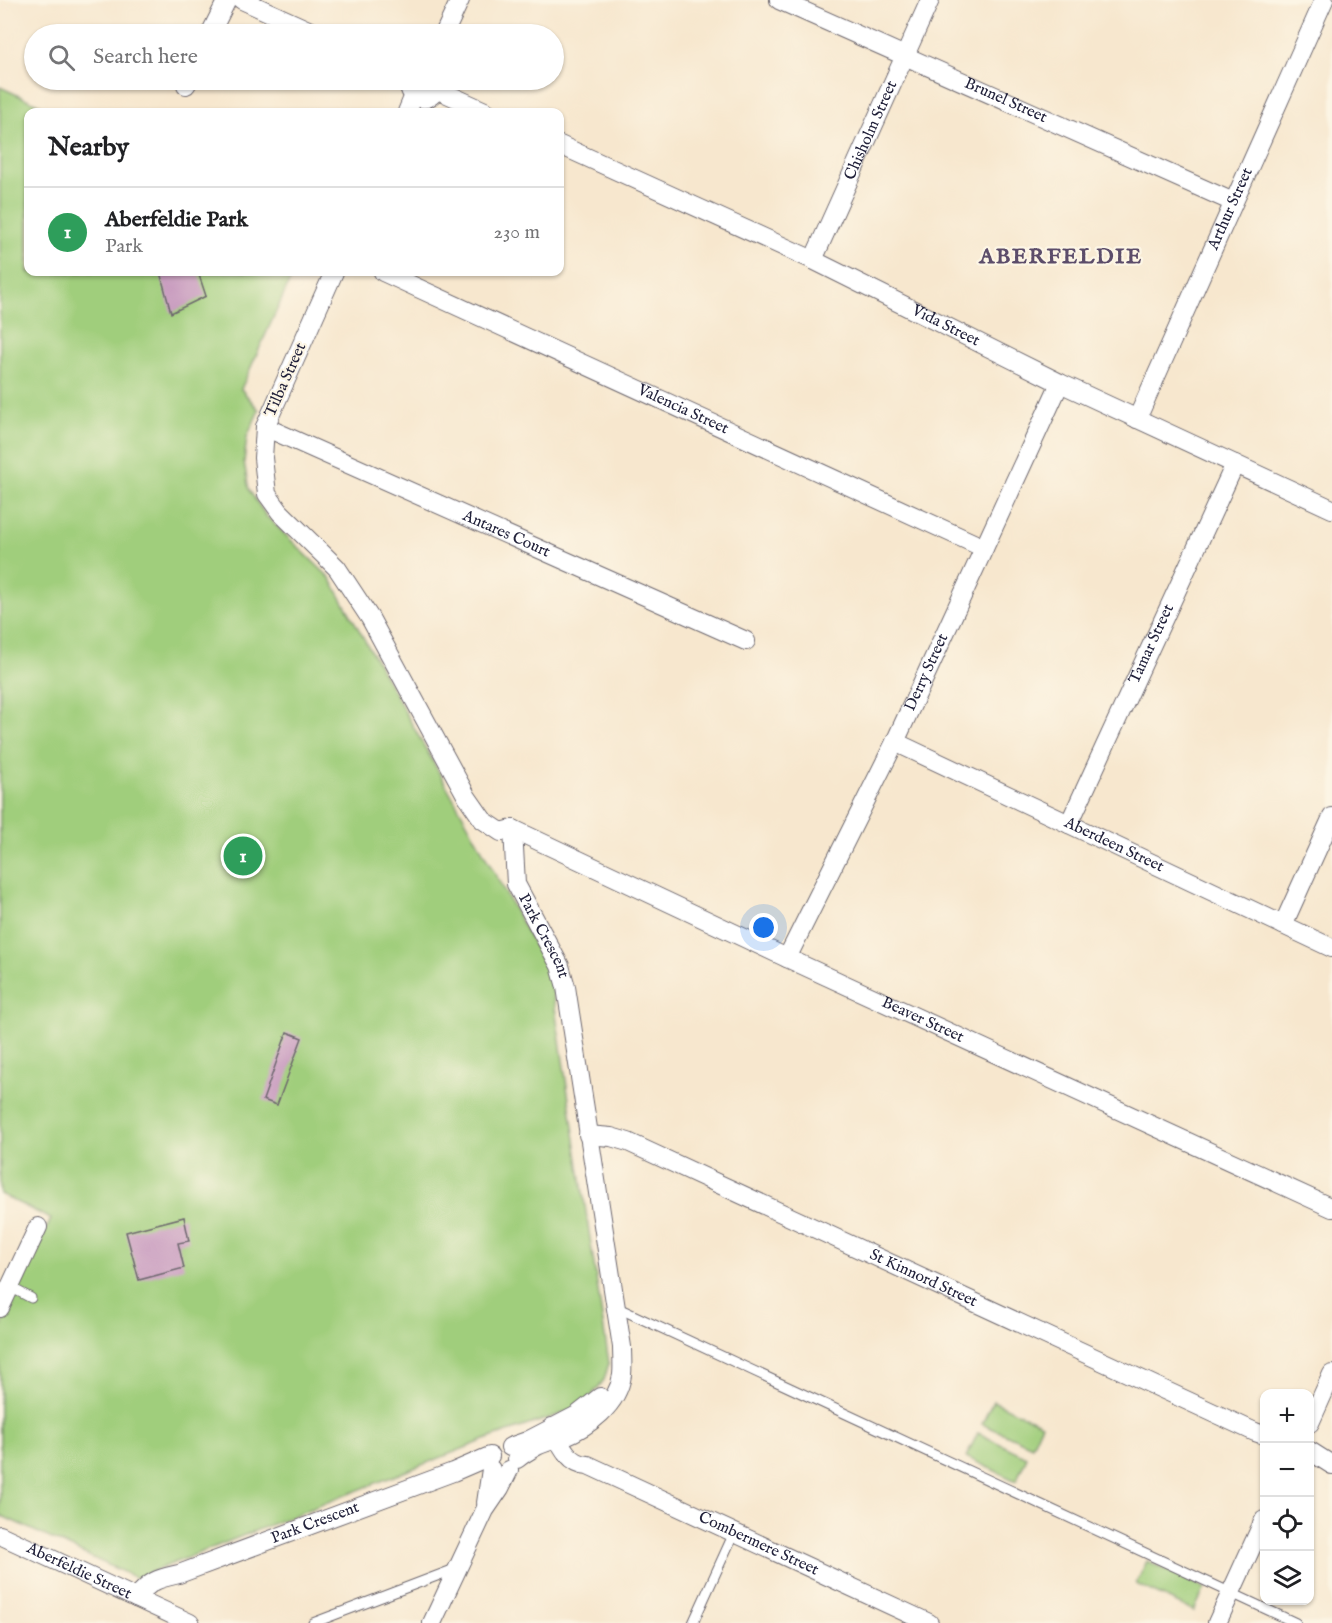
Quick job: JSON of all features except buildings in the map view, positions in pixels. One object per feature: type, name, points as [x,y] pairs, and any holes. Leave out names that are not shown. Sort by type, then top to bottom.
[{"type":"street","points":[[215,24],[227,0]]},
{"type":"street","points":[[242,0],[295,24]]},
{"type":"street","points":[[449,24],[460,0]]},
{"type":"street","name":"Brunel Street","points":[[779,0],[1233,202]]},
{"type":"street","name":"Chisholm Street","points":[[813,260],[930,0]]},
{"type":"street","name":"Arthur Street","points":[[1137,419],[1324,0]]},
{"type":"street","points":[[408,108],[411,90]]},
{"type":"street","points":[[413,90],[419,98],[429,97],[433,90]]},
{"type":"street","points":[[448,90],[480,108]]},
{"type":"street","name":"Vida Street","points":[[564,147],[813,260],[1060,383],[1332,509]]},
{"type":"street","name":"Tilba Street","points":[[332,276],[265,427],[263,458],[267,494],[280,512],[337,568],[355,593],[467,797],[483,819],[501,832],[513,829]]},
{"type":"street","name":"Valencia Street","points":[[392,276],[984,548]]},
{"type":"street","name":"Derry Street","points":[[787,958],[895,742],[1060,383]]},
{"type":"street","name":"Antares Court","points":[[265,427],[746,641]]},
{"type":"street","name":"Tamar Street","points":[[1069,824],[1235,464]]},
{"type":"street","name":"Aberdeen Street","points":[[895,742],[1332,948]]},
{"type":"street","points":[[1283,925],[1332,818]]},
{"type":"street","name":"Beaver Street","points":[[513,829],[787,958],[1332,1208]]},
{"type":"street","name":"Park Crescent","points":[[136,1598],[147,1585],[157,1580],[179,1574],[453,1472],[501,1461],[534,1448],[561,1430],[584,1426],[605,1409],[618,1388],[622,1374],[622,1359],[616,1307],[566,987],[557,959],[516,884],[513,829]]},
{"type":"street","name":"St Kinnord Street","points":[[588,1135],[612,1137],[628,1142],[1260,1436]]},
{"type":"street","points":[[0,1308],[38,1227]]},
{"type":"street","points":[[1314,1414],[1332,1374]]},
{"type":"street","name":"Combermere Street","points":[[561,1430],[566,1452],[582,1465],[588,1465],[929,1623]]},
{"type":"street","points":[[1314,1454],[1332,1466]]},
{"type":"street","points":[[432,1623],[485,1510],[500,1488],[501,1461]]},
{"type":"street","points":[[1314,1465],[1332,1471]]},
{"type":"street","points":[[1217,1623],[1260,1529]]},
{"type":"street","name":"Aberfeldie Street","points":[[0,1535],[190,1623]]},
{"type":"street","name":"Park Crescent","points":[[154,1606],[160,1594],[179,1574]]},
{"type":"lane","points":[[10,1287],[31,1298]]},
{"type":"lane","points":[[616,1307],[1296,1623]]},
{"type":"lane","points":[[693,1623],[734,1533]]},
{"type":"lane","points":[[313,1623],[457,1569]]},
{"type":"green space","points":[[0,87],[46,108],[24,108],[24,276],[292,276],[241,389],[259,410],[247,437],[244,462],[249,490],[266,516],[330,578],[550,975],[609,1363],[604,1380],[585,1404],[490,1438],[136,1578],[0,1515],[0,1330],[51,1219],[0,1194]]},
{"type":"green space","points":[[993,1401],[1042,1424],[1032,1446],[982,1424]]},
{"type":"green space","points":[[978,1433],[1027,1457],[1016,1481],[966,1457]]},
{"type":"green space","points":[[1147,1561],[1205,1588],[1194,1611],[1136,1584]]},
{"type":"place","name":"Aberfeldie Park","points":[[243,856]]},
{"type":"district","name":"ABERFELDIE","points":[[1061,257]]}]
